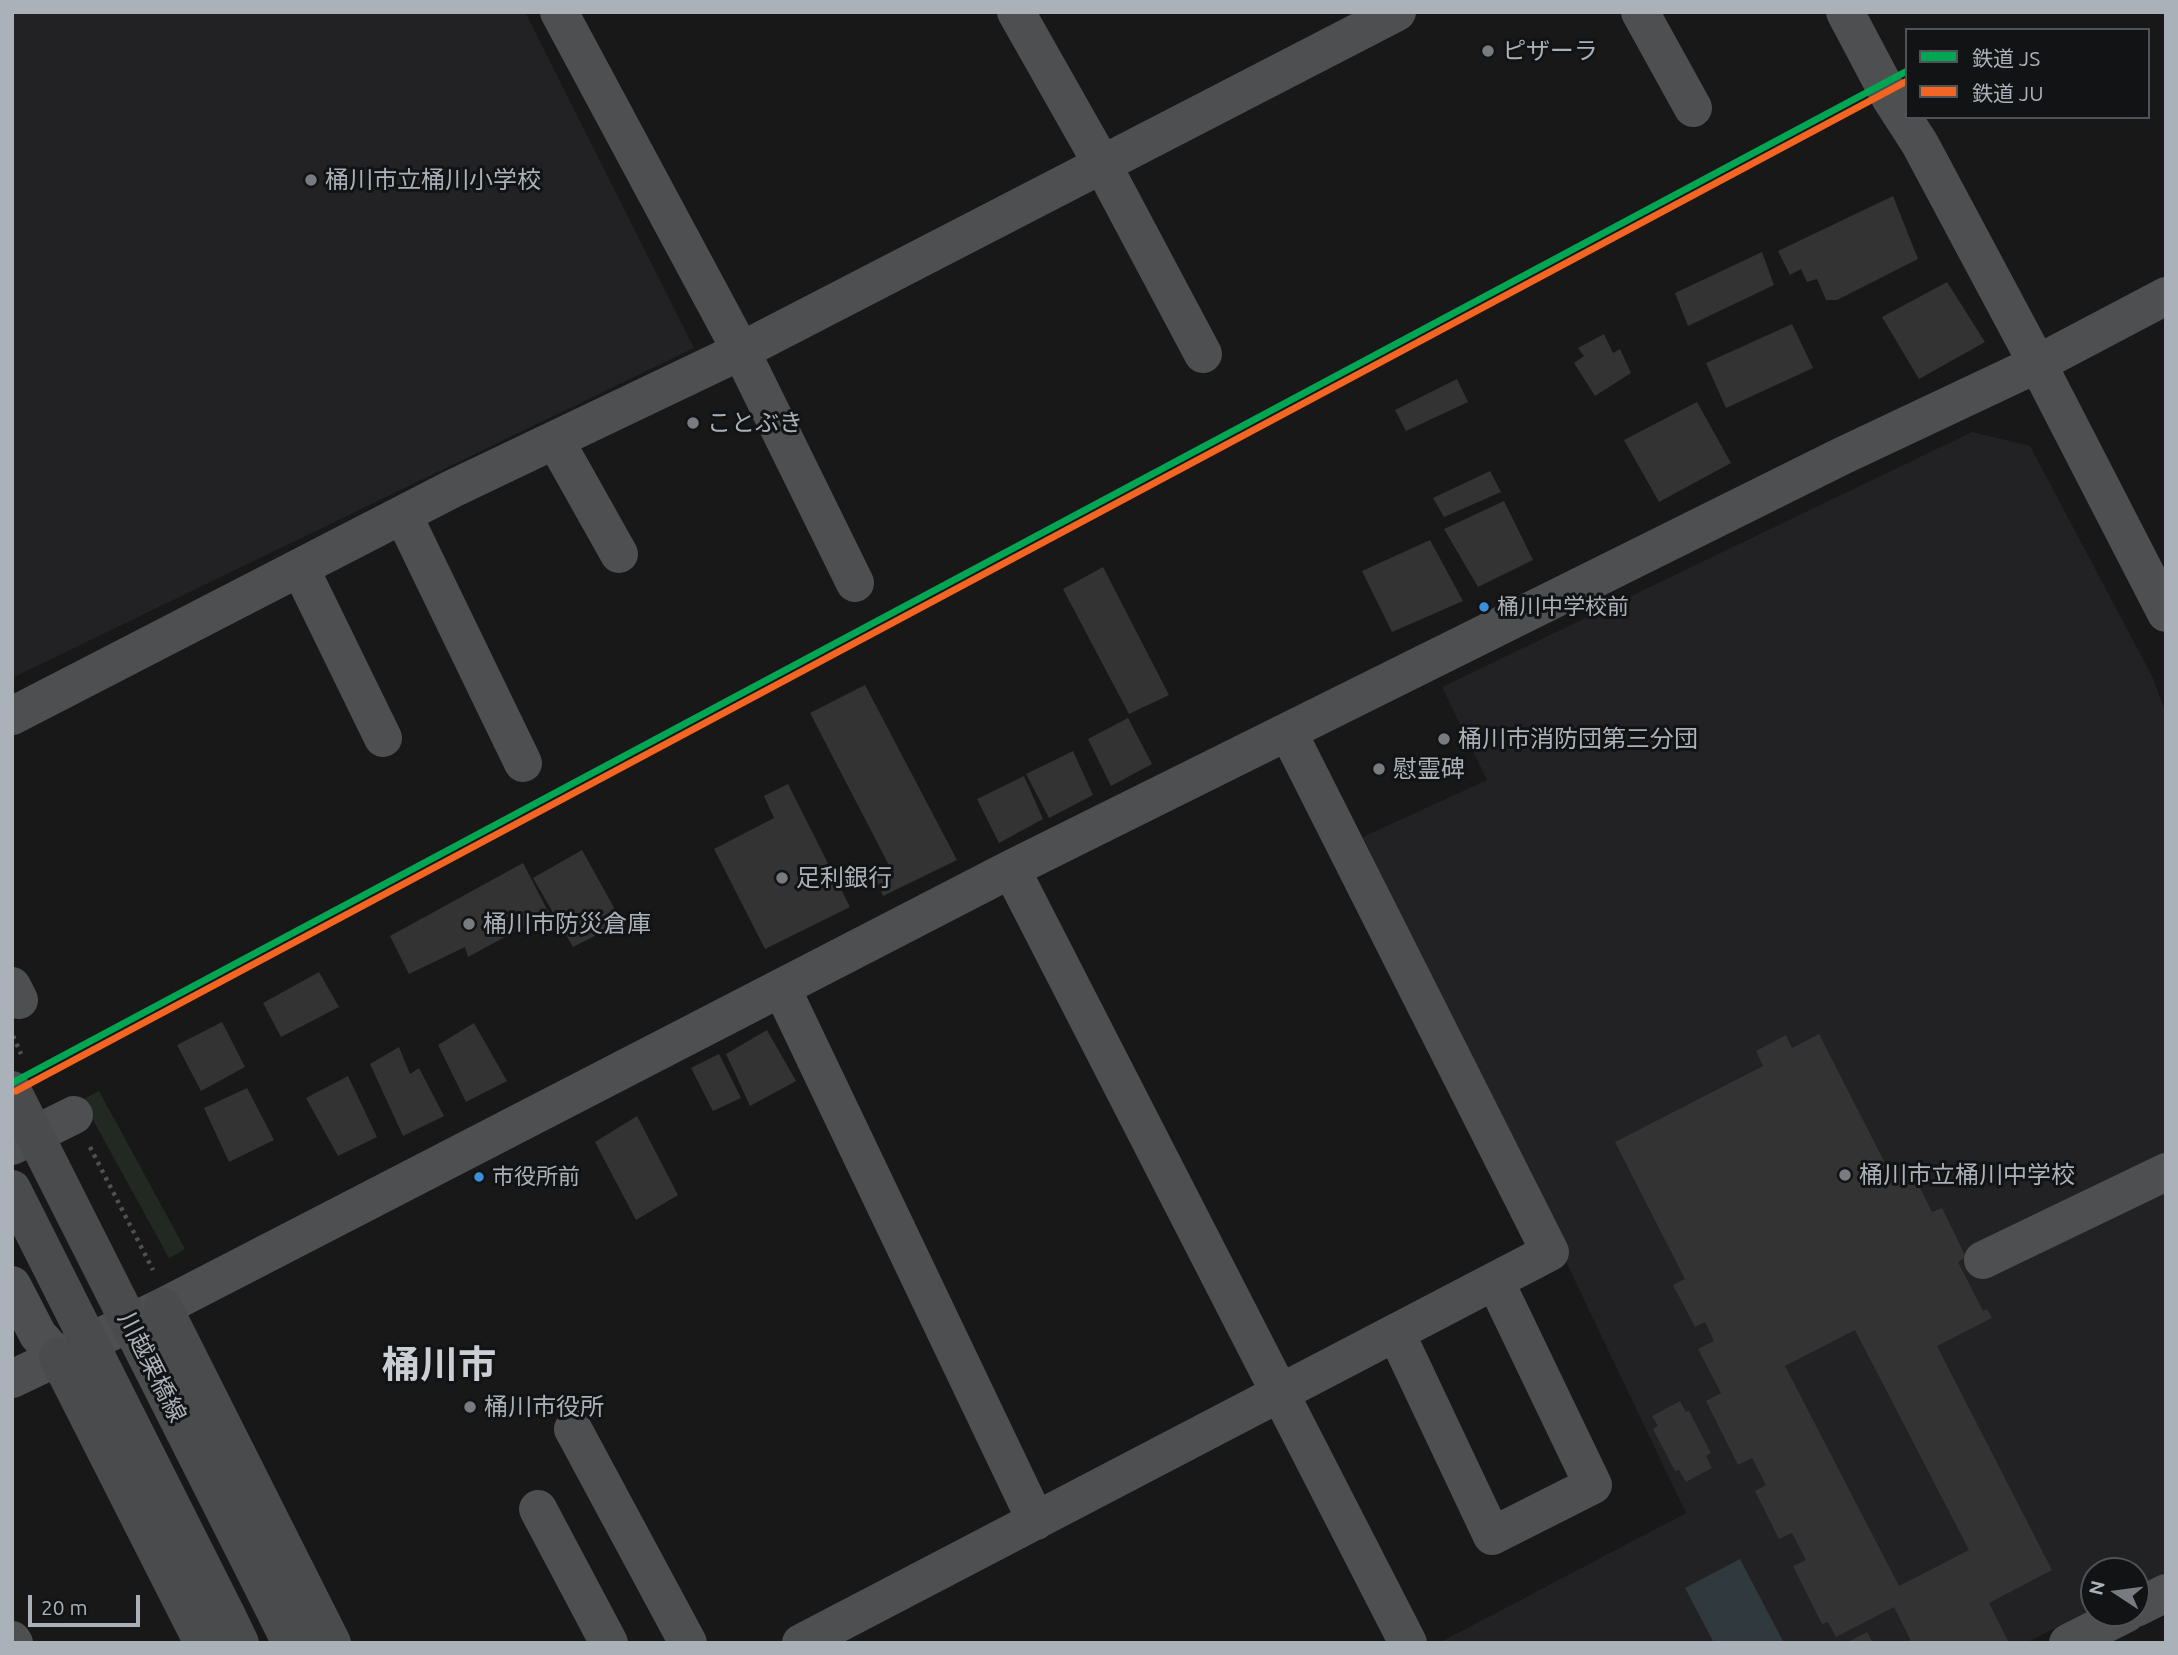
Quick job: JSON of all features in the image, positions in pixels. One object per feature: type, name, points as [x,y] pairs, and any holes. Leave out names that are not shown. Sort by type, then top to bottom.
[{"type":"main road","name":"川越栗橋線","points":[[12,1090],[291,1643]]},
{"type":"main road","name":"川越栗橋線","points":[[12,1189],[223,1633]]},
{"type":"main road","points":[[163,1307],[332,1643]]},
{"type":"main road","points":[[58,1357],[223,1633]]},
{"type":"street","points":[[559,12],[741,351],[855,583]]},
{"type":"street","points":[[1016,12],[1102,164],[1203,354]]},
{"type":"street","points":[[12,716],[403,514],[741,351],[1102,164],[1340,25],[1397,12]]},
{"type":"street","points":[[1640,12],[1693,108]]},
{"type":"street","points":[[1845,12],[1891,99],[1905,118]]},
{"type":"street","points":[[1906,119],[2166,613]]},
{"type":"street","points":[[12,1379],[163,1307],[1011,869],[1842,456],[2037,364],[2166,296]]},
{"type":"street","points":[[555,440],[619,554]]},
{"type":"street","points":[[403,514],[523,763]]},
{"type":"street","points":[[300,568],[383,738]]},
{"type":"street","points":[[801,1643],[1550,1252],[1288,732]]},
{"type":"street","points":[[1011,869],[1408,1643]]},
{"type":"street","points":[[782,989],[1036,1521]]},
{"type":"street","points":[[12,1146],[74,1115]]},
{"type":"street","points":[[1983,1259],[2166,1172]]},
{"type":"street","points":[[1396,1333],[1492,1536],[1593,1485],[1495,1281]]},
{"type":"street","points":[[12,1285],[38,1335],[58,1357]]},
{"type":"street","points":[[573,1429],[688,1643]]},
{"type":"street","points":[[538,1509],[609,1643]]},
{"type":"street","points":[[2150,1601],[2166,1593]]},
{"type":"street","points":[[2068,1643],[2099,1627]]},
{"type":"path","points":[[74,1115],[161,1287],[163,1307]]},
{"type":"shaded area","name":"桶川市立桶川小学校","points":[[12,12],[525,12],[694,348],[12,678]]},
{"type":"shaded area","name":"桶川市立桶川中学校","points":[[1972,432],[2030,446],[2153,678],[2166,714],[2166,1572],[2150,1580],[2150,1557],[2080,1557],[2080,1615],[2026,1643],[1439,1643],[1686,1513],[1363,837],[1487,780],[1442,687]]},
{"type":"shaded area","points":[[99,1091],[185,1249],[169,1258],[82,1100]]},
{"type":"shaded area","points":[[1740,1559],[1784,1643],[1714,1643],[1685,1588]]},
{"type":"building","points":[[1893,196],[1918,259],[1837,300],[1826,300],[1817,279],[1807,282],[1801,269],[1790,275],[1778,251]]},
{"type":"building","points":[[1762,252],[1774,285],[1688,326],[1675,293]]},
{"type":"building","points":[[1947,282],[1985,342],[1919,379],[1882,317]]},
{"type":"building","points":[[1792,324],[1813,368],[1726,408],[1706,363]]},
{"type":"building","points":[[1604,334],[1613,353],[1620,349],[1631,373],[1595,396],[1574,363],[1584,356],[1578,348]]},
{"type":"building","points":[[1457,379],[1468,402],[1406,431],[1395,410]]},
{"type":"building","points":[[1697,402],[1731,463],[1659,502],[1624,440]]},
{"type":"building","points":[[1490,471],[1501,492],[1444,517],[1433,498]]},
{"type":"building","points":[[1504,501],[1533,560],[1478,587],[1444,529]]},
{"type":"building","points":[[1430,540],[1463,601],[1392,632],[1362,571]]},
{"type":"building","points":[[1103,567],[1169,695],[1129,714],[1063,589]]},
{"type":"building","points":[[865,685],[957,860],[883,896],[876,879],[891,869],[810,713]]},
{"type":"building","points":[[1128,718],[1152,764],[1111,786],[1088,739]]},
{"type":"building","points":[[1073,751],[1093,795],[1049,818],[1026,774]]},
{"type":"building","points":[[1024,776],[1043,819],[999,843],[977,799]]},
{"type":"building","name":"足利銀行","points":[[788,784],[850,907],[765,949],[714,849],[774,818],[764,796]]},
{"type":"building","points":[[582,850],[622,922],[573,947],[533,878]]},
{"type":"building","name":"桶川市防災倉庫","points":[[523,863],[549,913],[468,957],[465,947],[409,974],[390,936]]},
{"type":"building","points":[[319,972],[339,1007],[281,1037],[263,1003]]},
{"type":"building","points":[[222,1022],[245,1067],[201,1091],[177,1045]]},
{"type":"building","points":[[474,1023],[507,1081],[466,1102],[438,1045]]},
{"type":"building","points":[[767,1030],[796,1081],[750,1106],[726,1054]]},
{"type":"building","points":[[1819,1034],[1890,1173],[1908,1164],[1932,1212],[1942,1208],[1966,1257],[1958,1262],[1983,1311],[1987,1309],[1992,1318],[1937,1346],[2052,1570],[1989,1603],[2009,1643],[1912,1643],[1894,1607],[1836,1637],[1828,1622],[1822,1624],[1793,1566],[1806,1560],[1792,1533],[1779,1539],[1755,1491],[1766,1485],[1752,1458],[1738,1465],[1706,1401],[1721,1393],[1698,1349],[1714,1341],[1705,1322],[1695,1327],[1673,1285],[1685,1279],[1615,1142],[1763,1066],[1756,1051],[1786,1035],[1792,1048]],"holes":[[[1855,1330],[1969,1550],[1899,1586],[1785,1366]]]},
{"type":"building","points":[[399,1047],[410,1074],[419,1068],[444,1116],[403,1136],[370,1064]]},
{"type":"building","points":[[719,1054],[741,1098],[713,1111],[691,1068]]},
{"type":"building","points":[[348,1076],[377,1137],[338,1156],[306,1098]]},
{"type":"building","points":[[247,1088],[274,1140],[229,1162],[204,1108]]},
{"type":"building","points":[[637,1116],[678,1195],[636,1220],[595,1142]]},
{"type":"building","points":[[1680,1401],[1686,1412],[1689,1411],[1711,1453],[1706,1456],[1712,1468],[1686,1482],[1679,1470],[1675,1471],[1653,1429],[1658,1426],[1652,1416]]},
{"type":"building","points":[[1867,1632],[1873,1643],[1846,1643]]},
{"type":"rail line","name":"JS","points":[[12,1083],[1905,72]]},
{"type":"rail line","name":"JU","points":[[16,1091],[1905,82]]},
{"type":"place","name":"ピザーラ","points":[[1488,51]]},
{"type":"place","name":"桶川市立桶川小学校","points":[[311,180]]},
{"type":"place","name":"ことぶき","points":[[693,423]]},
{"type":"place","name":"桶川中学校前","points":[[1484,607]]},
{"type":"place","name":"桶川市消防団第三分団","points":[[1444,739]]},
{"type":"place","name":"慰霊碑","points":[[1379,769]]},
{"type":"place","name":"足利銀行","points":[[782,878]]},
{"type":"place","name":"桶川市防災倉庫","points":[[469,924]]},
{"type":"place","name":"桶川市立桶川中学校","points":[[1845,1175]]},
{"type":"place","name":"市役所前","points":[[479,1177]]},
{"type":"place","name":"桶川市役所","points":[[470,1407]]},
{"type":"district","name":"桶川市","points":[[439,1365]]}]
